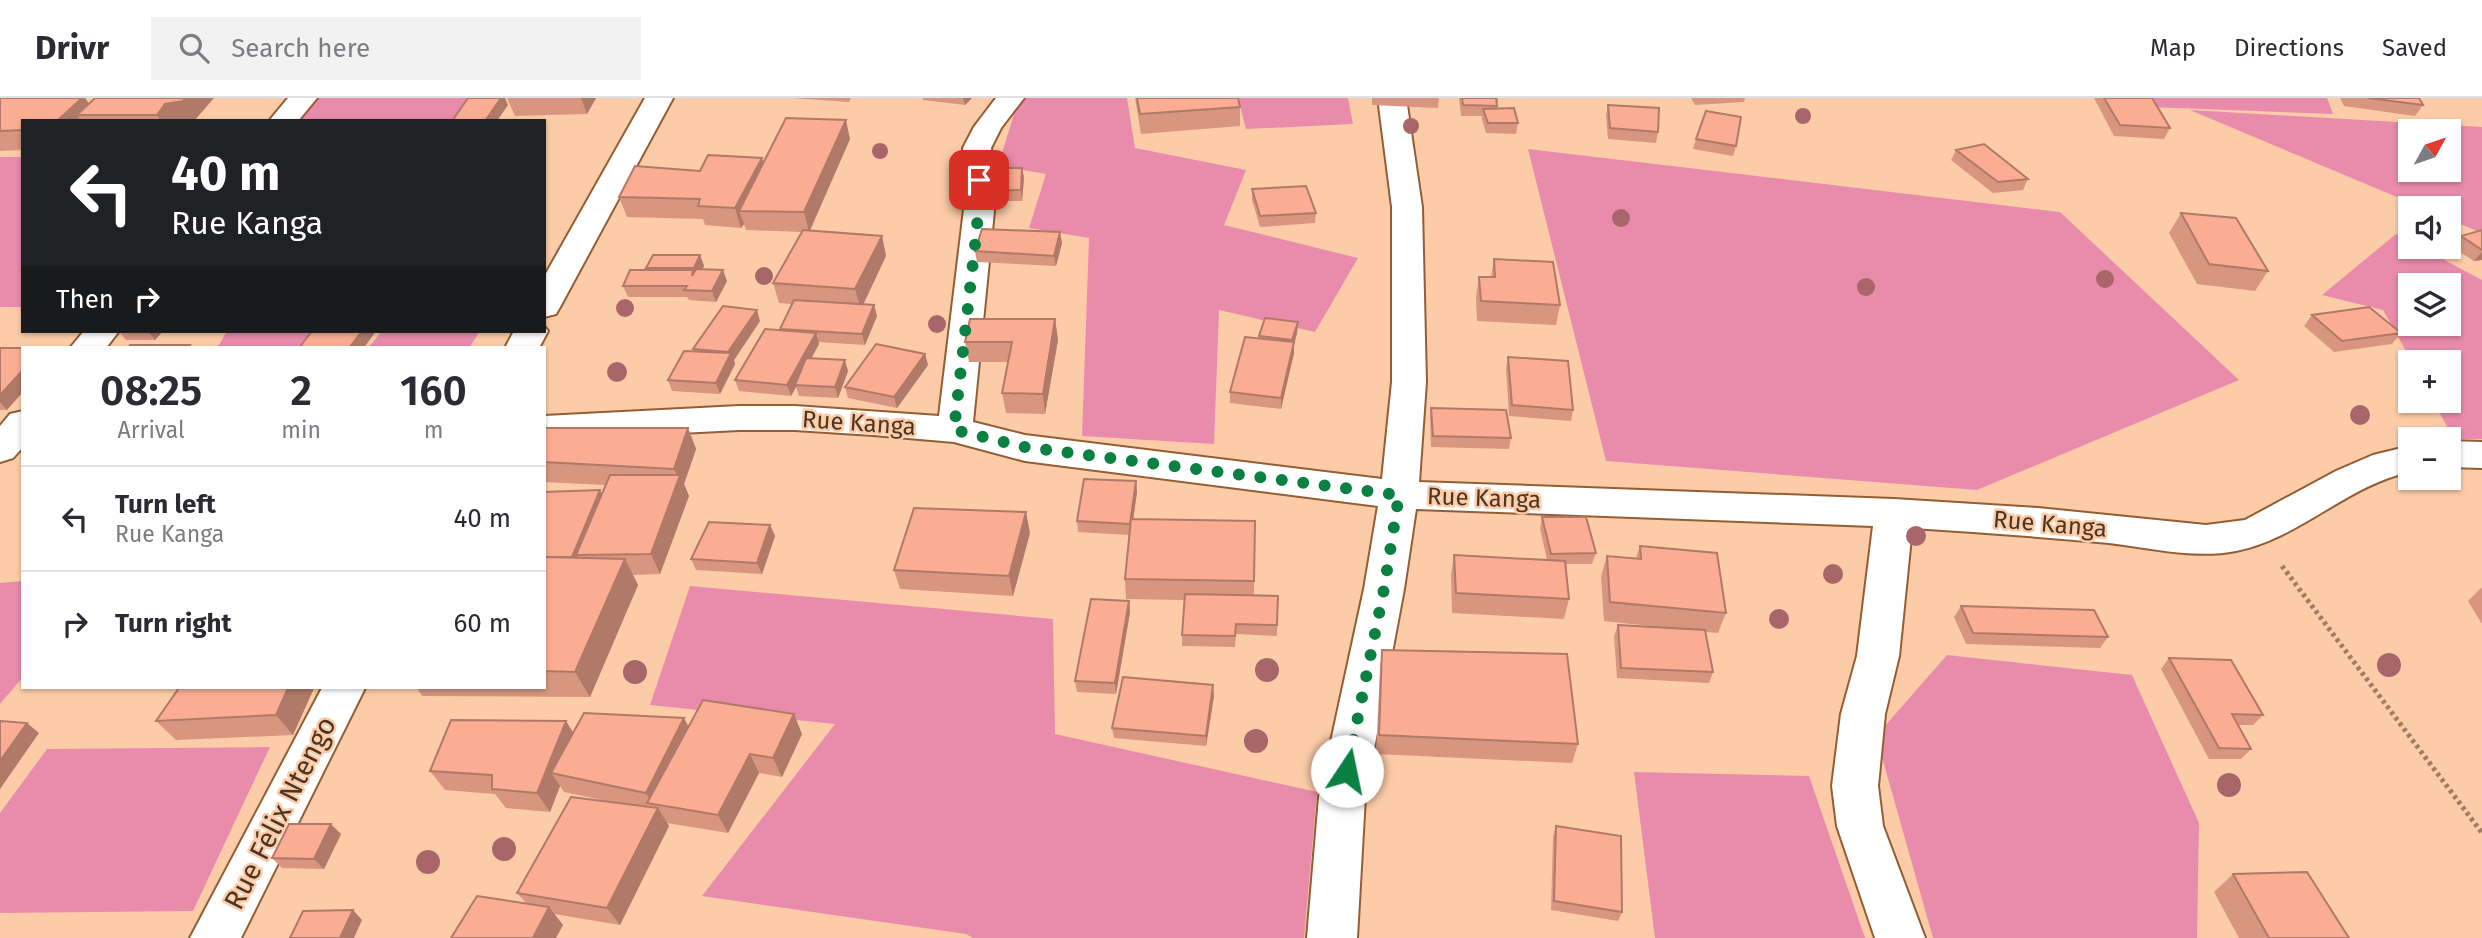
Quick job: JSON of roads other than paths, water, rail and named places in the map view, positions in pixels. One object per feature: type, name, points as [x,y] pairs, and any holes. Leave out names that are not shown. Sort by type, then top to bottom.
[{"type":"street","points":[[285,119],[303,98]]},
{"type":"street","points":[[546,303],[659,98]]},
{"type":"street","points":[[954,430],[980,201],[977,148],[988,127],[1010,98]]},
{"type":"street","points":[[1332,938],[1342,797],[1384,589],[1399,495],[1409,382],[1407,207],[1392,98]]},
{"type":"street","name":"Rue Kanga","points":[[546,428],[795,418],[954,430],[1025,447],[1399,495],[1894,513],[2038,522],[2206,539],[2235,537],[2257,531],[2349,480],[2398,462]]},
{"type":"street","points":[[2461,454],[2482,454]]},
{"type":"street","points":[[1894,513],[1878,656],[1863,714],[1855,786],[1860,826],[1900,938]]},
{"type":"street","name":"Rue Félix Ntengo","points":[[215,938],[343,689]]}]
